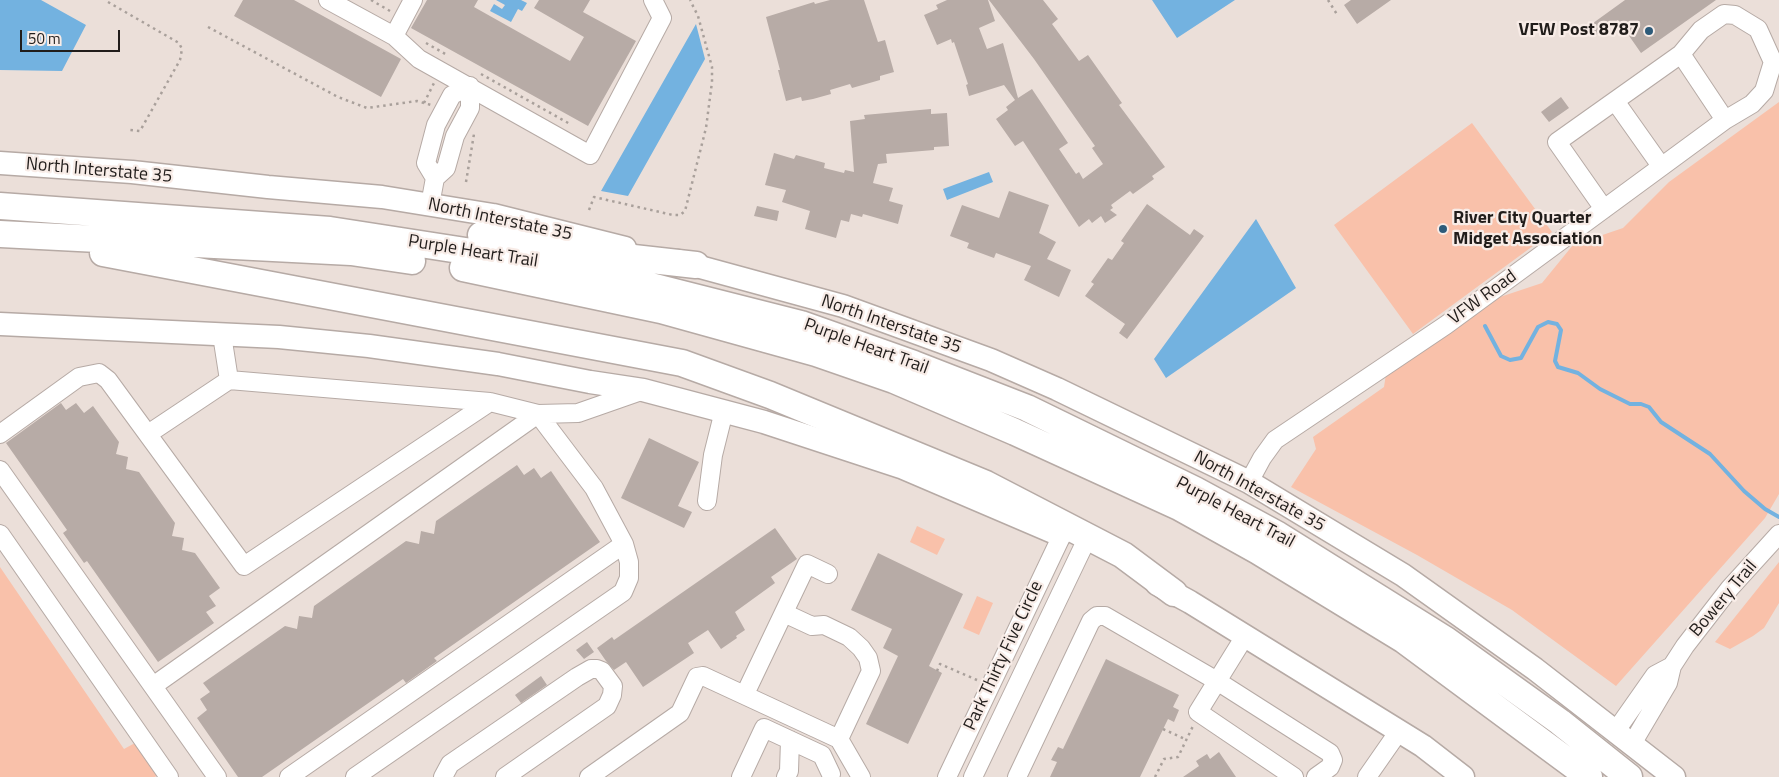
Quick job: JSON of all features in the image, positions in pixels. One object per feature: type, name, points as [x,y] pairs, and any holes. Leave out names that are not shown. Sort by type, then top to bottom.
[{"type":"highway","points":[[7,207],[172,205],[283,213],[383,222],[522,241],[580,252],[696,265]]},
{"type":"highway","name":"Purple Heart Trail","points":[[7,207],[330,230],[588,270],[801,324],[1026,408],[1194,490],[1278,535],[1446,640],[1560,722],[1629,777]]},
{"type":"highway","points":[[1,234],[682,363],[805,409],[986,484],[1123,555],[1174,594]]},
{"type":"highway","name":"Purple Heart Trail","points":[[1,234],[352,252],[477,270],[661,310],[816,353],[894,380],[1015,432],[1179,507],[1258,551],[1404,640],[1588,777]]},
{"type":"main road","name":"North Interstate 35","points":[[0,163],[132,172],[382,197],[493,215],[696,265],[843,306],[991,360],[1057,389],[1249,482],[1403,575],[1535,670],[1674,777]]},
{"type":"main road","points":[[0,324],[279,337],[369,346],[498,364],[643,390],[764,422],[901,467],[1084,545],[1174,594],[1245,636],[1423,746],[1463,777]]},
{"type":"street","points":[[394,36],[414,0]]},
{"type":"street","points":[[332,1],[394,36],[419,59],[475,80],[590,155],[662,18],[653,0]]},
{"type":"street","points":[[1604,209],[1557,142],[1681,54],[1701,30],[1724,14],[1735,15],[1758,29],[1773,62],[1764,91],[1752,104],[1725,120],[1681,54]]},
{"type":"street","points":[[435,178],[426,163],[436,125],[452,95],[475,80]]},
{"type":"street","points":[[430,205],[435,178],[446,168],[455,136],[470,108],[475,80]]},
{"type":"street","points":[[1615,101],[1661,166]]},
{"type":"street","name":"VFW Road","points":[[1249,482],[1262,458],[1275,440],[1446,325],[1725,120]]},
{"type":"street","points":[[222,335],[229,380]]},
{"type":"street","points":[[0,434],[79,377],[99,373],[108,380],[244,566],[490,402]]},
{"type":"street","points":[[148,434],[229,380],[490,402],[538,414],[578,413],[643,390]]},
{"type":"street","points":[[707,501],[713,454],[724,412]]},
{"type":"street","points":[[355,777],[623,592],[629,578],[624,544],[594,488],[538,414]]},
{"type":"street","points":[[152,686],[538,414]]},
{"type":"street","points":[[0,471],[217,777]]},
{"type":"street","points":[[0,534],[169,777]]},
{"type":"street","name":"Park Thirty Five Circle","points":[[947,777],[1062,535]]},
{"type":"street","name":"Bowery Trail","points":[[1624,738],[1668,684],[1672,666],[1730,588],[1774,539]]},
{"type":"street","points":[[289,777],[624,544]]},
{"type":"street","name":"Park Thirty Five Circle","points":[[973,777],[1084,545]]},
{"type":"street","points":[[746,694],[807,564],[828,574]]},
{"type":"street","points":[[784,613],[812,626],[824,625],[849,637],[861,648],[868,658],[871,671],[839,739]]},
{"type":"street","points":[[1017,777],[1091,621],[1097,616],[1105,616],[1112,619],[1217,681],[1330,753],[1333,760],[1330,767],[1316,777]]},
{"type":"street","points":[[1245,636],[1198,712],[1294,777]]},
{"type":"street","points":[[447,771],[577,677],[591,669],[602,671],[613,686],[612,695],[607,706],[506,777]]},
{"type":"street","points":[[589,777],[680,713],[697,677],[704,676],[839,739],[857,770],[830,775],[822,755],[764,728],[741,777]]},
{"type":"street","points":[[1367,777],[1399,731]]},
{"type":"street","points":[[788,774],[790,740]]},
{"type":"street","points":[[788,774],[814,751]]},
{"type":"path","points":[[371,0],[394,13]]},
{"type":"path","points":[[590,210],[594,197],[673,215],[680,215],[685,211],[706,128],[712,82],[712,67],[698,16],[690,0]]},
{"type":"path","points":[[1328,0],[1338,16]]},
{"type":"path","points":[[108,2],[179,43],[182,49],[180,60],[140,131],[130,130]]},
{"type":"path","points":[[208,27],[338,97],[367,108],[417,100],[443,112]]},
{"type":"path","points":[[421,38],[448,56]]},
{"type":"path","points":[[475,80],[570,124]]},
{"type":"path","points":[[424,102],[435,82]]},
{"type":"path","points":[[462,123],[475,130],[466,182]]},
{"type":"path","points":[[937,671],[940,664],[978,681]]},
{"type":"path","points":[[1156,777],[1164,759],[1178,757],[1199,713]]},
{"type":"path","points":[[1163,729],[1187,740]]},
{"type":"shaded area","points":[[1779,102],[1779,494],[1765,518],[1616,686],[1512,610],[1417,555],[1291,487],[1316,449],[1313,437],[1384,387],[1386,374],[1500,297],[1542,283],[1573,245],[1623,228],[1669,182]]},
{"type":"shaded area","name":"River City Quarter Midget Association","points":[[1472,123],[1552,232],[1413,334],[1334,225]]},
{"type":"shaded area","points":[[917,526],[945,539],[937,555],[910,542]]},
{"type":"shaded area","points":[[1779,562],[1779,603],[1764,628],[1730,649],[1715,642]]},
{"type":"shaded area","points":[[0,567],[124,749],[135,743],[157,775],[155,777],[0,777]]},
{"type":"shaded area","points":[[977,596],[993,603],[979,635],[963,628]]},
{"type":"water","points":[[0,0],[41,0],[86,25],[62,71],[0,70]]},
{"type":"water","points":[[496,0],[521,0],[527,3],[522,11],[518,9],[511,22],[490,11],[494,4],[502,9],[505,5]]},
{"type":"water","points":[[1152,0],[1235,0],[1177,38]]},
{"type":"water","points":[[696,24],[705,59],[628,196],[601,191]]},
{"type":"water","points":[[989,172],[993,182],[947,200],[943,189]]},
{"type":"water","points":[[1256,219],[1296,288],[1166,378],[1154,359]]},
{"type":"building","points":[[243,0],[294,0],[401,59],[381,97],[234,16]]},
{"type":"building","points":[[427,0],[478,0],[474,7],[570,61],[584,37],[534,8],[539,0],[590,0],[583,12],[636,41],[588,126],[411,28]]},
{"type":"building","points":[[830,0],[864,0],[878,42],[885,40],[894,72],[880,76],[880,80],[852,88],[850,84],[830,90],[831,94],[813,99],[802,101],[801,97],[786,101],[766,17],[814,2],[815,4]]},
{"type":"building","points":[[947,0],[988,0],[995,21],[979,28],[987,49],[1003,43],[1018,98],[1032,89],[1068,143],[1059,149],[1076,174],[1079,172],[1083,179],[1103,164],[1092,148],[1095,146],[1034,59],[989,0],[1043,0],[1058,19],[1052,24],[1079,61],[1088,55],[1122,103],[1119,105],[1165,167],[1152,176],[1154,179],[1133,194],[1130,191],[1111,205],[1113,208],[1110,210],[1117,215],[1105,223],[1101,216],[1092,223],[1089,219],[1079,227],[1023,141],[1015,146],[996,119],[1008,110],[1006,107],[1015,100],[1004,85],[969,96],[966,85],[968,84],[954,42],[952,43],[951,39],[937,45],[924,15],[938,9],[936,5]]},
{"type":"building","points":[[1351,0],[1391,0],[1357,24],[1344,5]]},
{"type":"building","name":"VFW Post 8787","points":[[1625,0],[1716,0],[1641,53],[1618,20],[1596,35],[1589,26]]},
{"type":"building","points":[[1561,97],[1569,108],[1549,122],[1541,112]]},
{"type":"building","points":[[931,109],[931,114],[947,113],[949,146],[934,147],[934,150],[886,154],[887,163],[878,164],[873,183],[893,188],[889,201],[903,205],[898,224],[863,214],[862,217],[851,214],[849,222],[841,220],[836,238],[805,229],[810,211],[782,202],[786,190],[765,185],[774,153],[794,159],[796,155],[825,163],[824,168],[844,173],[845,170],[854,172],[850,121],[865,119],[864,115]]},
{"type":"building","points":[[1009,191],[1049,205],[1039,233],[1056,242],[1047,259],[1071,270],[1059,297],[1024,280],[1031,266],[996,253],[994,258],[967,248],[969,243],[950,236],[962,205],[999,218]]},
{"type":"building","points":[[1147,204],[1190,235],[1194,229],[1204,236],[1127,339],[1119,333],[1125,324],[1085,296],[1094,284],[1091,282],[1108,258],[1112,260],[1124,243],[1121,241]]},
{"type":"building","points":[[757,206],[779,211],[777,221],[754,216]]},
{"type":"building","points":[[61,403],[66,410],[76,403],[84,413],[93,406],[119,442],[116,454],[128,457],[126,469],[139,472],[175,523],[172,536],[184,538],[182,550],[195,553],[220,588],[209,596],[216,606],[206,612],[214,623],[158,662],[87,561],[84,563],[63,533],[67,530],[6,443]]},
{"type":"building","points":[[649,438],[699,462],[678,506],[692,512],[684,528],[621,498]]},
{"type":"building","points":[[517,465],[524,475],[534,468],[541,478],[551,471],[600,542],[434,658],[437,661],[406,683],[403,679],[262,777],[238,777],[197,718],[207,710],[200,699],[210,692],[203,683],[285,626],[297,629],[299,616],[312,618],[314,606],[406,541],[419,544],[421,531],[434,534],[436,521]]},
{"type":"building","points":[[775,528],[797,559],[771,577],[775,583],[735,612],[745,630],[736,636],[737,638],[721,649],[708,630],[688,643],[694,653],[643,687],[626,662],[614,670],[606,661],[597,648],[612,637],[614,640]]},
{"type":"building","points":[[878,553],[963,594],[929,666],[942,673],[908,744],[866,724],[898,656],[883,648],[892,629],[851,610]]},
{"type":"building","points":[[587,642],[594,652],[584,659],[576,650]]},
{"type":"building","points":[[1106,659],[1179,695],[1173,707],[1179,710],[1174,722],[1168,719],[1140,777],[1050,777],[1057,762],[1051,760],[1058,747],[1063,749]]},
{"type":"building","points":[[541,676],[547,685],[521,703],[515,695]]},
{"type":"building","points":[[1219,752],[1236,777],[1183,777],[1199,766],[1196,761],[1207,754],[1210,759]]},
{"type":"waterway","points":[[1485,326],[1501,356],[1510,360],[1521,358],[1538,327],[1548,322],[1557,324],[1561,330],[1555,361],[1558,367],[1578,373],[1600,389],[1630,404],[1641,404],[1649,407],[1661,422],[1710,454],[1744,491],[1765,509],[1779,517]]},
{"type":"place","name":"VFW Post 8787","points":[[1649,31]]},
{"type":"place","name":"River City Quarter Midget Association","points":[[1443,229]]}]
